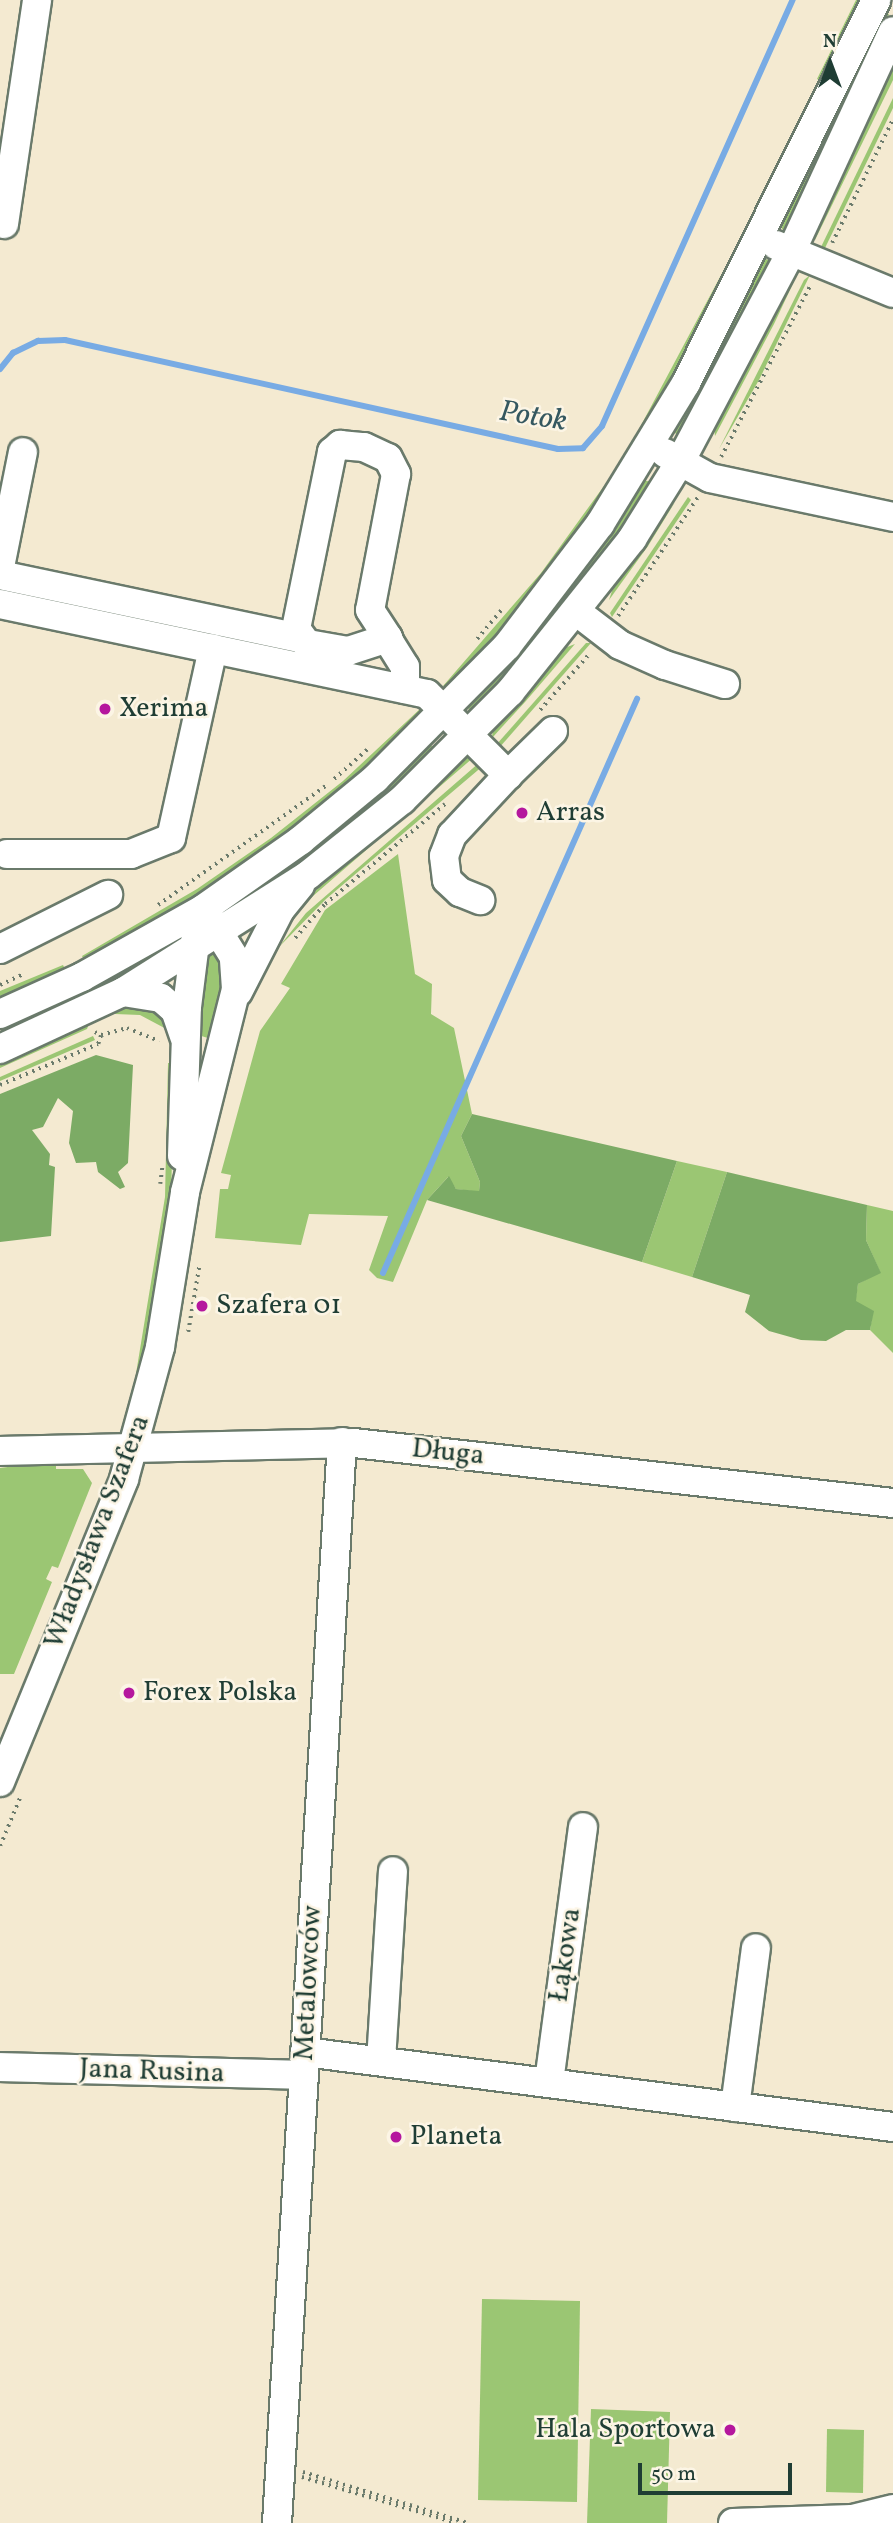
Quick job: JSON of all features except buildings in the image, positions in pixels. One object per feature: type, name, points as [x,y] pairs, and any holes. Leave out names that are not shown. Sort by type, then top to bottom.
[{"type":"street","points":[[4,224],[37,0]]},
{"type":"street","points":[[212,919],[375,779],[445,712],[554,586],[650,444],[760,239],[876,0]]},
{"type":"street","points":[[0,1014],[309,875],[402,800],[470,735],[578,612],[632,539],[680,462],[791,252],[893,31]]},
{"type":"street","points":[[760,239],[893,293]]},
{"type":"street","points":[[650,444],[710,478],[893,517]]},
{"type":"street","points":[[300,638],[296,629],[332,452],[340,445],[364,447],[388,458],[396,474],[370,594],[370,610],[405,667],[405,690]]},
{"type":"street","points":[[0,567],[23,452]]},
{"type":"street","points":[[0,575],[300,638],[348,652],[388,638]]},
{"type":"street","points":[[0,604],[427,694],[508,775]]},
{"type":"street","points":[[578,612],[620,645],[665,666],[725,684]]},
{"type":"street","points":[[7,854],[131,854],[171,838],[213,649]]},
{"type":"street","points":[[480,900],[460,892],[447,880],[444,856],[452,835],[553,731]]},
{"type":"street","name":"Władysława Szafera","points":[[172,1190],[234,1001],[279,910],[309,875]]},
{"type":"street","points":[[0,949],[108,895]]},
{"type":"street","name":"Władysława Szafera","points":[[175,1050],[193,946],[212,919],[237,972],[234,1001]]},
{"type":"street","points":[[0,1049],[123,992],[193,946]]},
{"type":"street","name":"Władysława Szafera","points":[[3,1766],[135,1447],[169,1306],[176,1010],[161,998],[123,992]]},
{"type":"street","name":"Długa","points":[[0,1451],[342,1442],[893,1503]]},
{"type":"street","name":"Metalowców","points":[[277,2523],[342,1442]]},
{"type":"street","name":"Łąkowa","points":[[549,2082],[583,1827]]},
{"type":"street","points":[[380,2061],[393,1871]]},
{"type":"street","points":[[734,2107],[756,1948]]},
{"type":"street","points":[[304,2064],[380,2061],[893,2127]]},
{"type":"street","name":"Jana Rusina","points":[[0,2067],[304,2064]]},
{"type":"street","points":[[733,2523],[852,2519],[893,2509]]},
{"type":"path","points":[[471,645],[512,597]]},
{"type":"path","points":[[156,905],[263,834],[379,739]]},
{"type":"path","points":[[0,985],[35,970]]},
{"type":"path","points":[[0,1086],[98,1044],[101,1035],[115,1029],[138,1030],[175,1050]]},
{"type":"path","points":[[162,1154],[172,1190]]},
{"type":"path","points":[[456,2523],[294,2472],[468,2523]]},
{"type":"green space","points":[[856,0],[861,0],[823,82],[817,79]]},
{"type":"green space","points":[[883,11],[889,14],[784,231],[779,225]]},
{"type":"green space","points":[[893,55],[893,80],[815,240],[815,233]]},
{"type":"green space","points":[[893,98],[893,108],[825,248],[821,247]]},
{"type":"green space","points":[[745,230],[750,233],[712,309],[607,493],[497,640],[450,687],[443,686],[541,573],[622,461]]},
{"type":"green space","points":[[764,258],[772,262],[677,436],[673,429]]},
{"type":"green space","points":[[797,275],[774,324],[715,436],[714,428]]},
{"type":"green space","points":[[810,275],[759,380],[719,449],[804,280]]},
{"type":"green space","points":[[642,480],[652,482],[628,524],[553,625],[469,713],[468,705]]},
{"type":"green space","points":[[688,497],[691,500],[612,617],[610,613]]},
{"type":"green space","points":[[675,502],[648,546],[609,600],[616,579]]},
{"type":"green space","points":[[586,643],[591,643],[499,748],[496,745]]},
{"type":"green space","points":[[575,644],[492,738],[493,728],[562,649]]},
{"type":"green space","points":[[421,708],[417,725],[298,828],[184,906],[85,962],[82,956],[197,889],[271,838],[343,781]]},
{"type":"green space","points":[[428,745],[436,747],[398,789],[358,818]]},
{"type":"green space","points":[[474,757],[313,896],[284,928],[300,899],[463,758]]},
{"type":"green space","points":[[480,762],[484,765],[326,899],[278,948],[306,913]]},
{"type":"green space","points":[[398,854],[415,974],[432,984],[431,1014],[454,1028],[472,1114],[461,1136],[480,1182],[479,1192],[456,1189],[448,1177],[427,1200],[393,1282],[377,1278],[369,1270],[388,1216],[309,1214],[301,1245],[215,1238],[220,1189],[228,1189],[231,1175],[221,1173],[260,1031],[290,988],[281,984],[325,910]]},
{"type":"green space","points":[[183,939],[100,992],[95,982]]},
{"type":"green space","points":[[214,950],[228,965],[211,1039],[195,1034],[198,957]]},
{"type":"green space","points":[[63,965],[66,971],[0,1001],[0,991]]},
{"type":"green space","points":[[121,1006],[153,1007],[167,1019],[172,1032],[140,1015],[115,1014],[113,1010]]},
{"type":"green space","points":[[90,1021],[87,1029],[0,1068],[0,1062]]},
{"type":"green space","points":[[93,1036],[95,1040],[0,1081],[0,1077]]},
{"type":"green space","points":[[96,1055],[133,1065],[128,1163],[118,1172],[125,1187],[120,1189],[98,1172],[96,1162],[76,1163],[69,1143],[73,1111],[58,1098],[43,1127],[32,1130],[50,1154],[49,1165],[55,1167],[51,1236],[0,1242],[0,1094]]},
{"type":"green space","points":[[168,1063],[174,1063],[171,1203],[154,1317],[131,1404],[165,1197]]},
{"type":"green space","points":[[472,1114],[677,1161],[642,1262],[427,1200],[449,1176],[456,1189],[479,1191],[480,1182],[461,1136]]},
{"type":"green space","points":[[677,1161],[727,1172],[692,1277],[642,1262]]},
{"type":"green space","points":[[727,1172],[867,1205],[866,1240],[881,1273],[858,1284],[856,1301],[874,1311],[870,1330],[846,1330],[826,1341],[801,1340],[769,1331],[745,1312],[750,1295],[692,1277]]},
{"type":"green space","points":[[867,1205],[893,1211],[893,1353],[870,1330],[873,1311],[855,1302],[858,1284],[880,1272],[866,1240]]},
{"type":"green space","points":[[56,1462],[56,1469],[83,1469],[92,1483],[58,1568],[52,1566],[46,1579],[52,1582],[14,1674],[0,1674],[0,1468]]},
{"type":"green space","points":[[482,2299],[580,2301],[577,2502],[478,2500]]},
{"type":"green space","points":[[591,2409],[670,2412],[667,2523],[587,2523]]},
{"type":"green space","points":[[827,2429],[864,2430],[863,2493],[826,2492]]},
{"type":"waterway","name":"Potok","points":[[0,369],[13,353],[38,341],[65,340],[558,449],[583,448],[602,426],[793,0]]},
{"type":"waterway","points":[[383,1273],[637,699]]},
{"type":"place","name":"Xerima","points":[[105,709]]},
{"type":"place","name":"Arras","points":[[522,813]]},
{"type":"place","name":"Szafera 01","points":[[202,1306]]},
{"type":"place","name":"Forex Polska","points":[[129,1693]]},
{"type":"place","name":"Planeta","points":[[396,2137]]},
{"type":"place","name":"Hala Sportowa","points":[[730,2430]]}]
